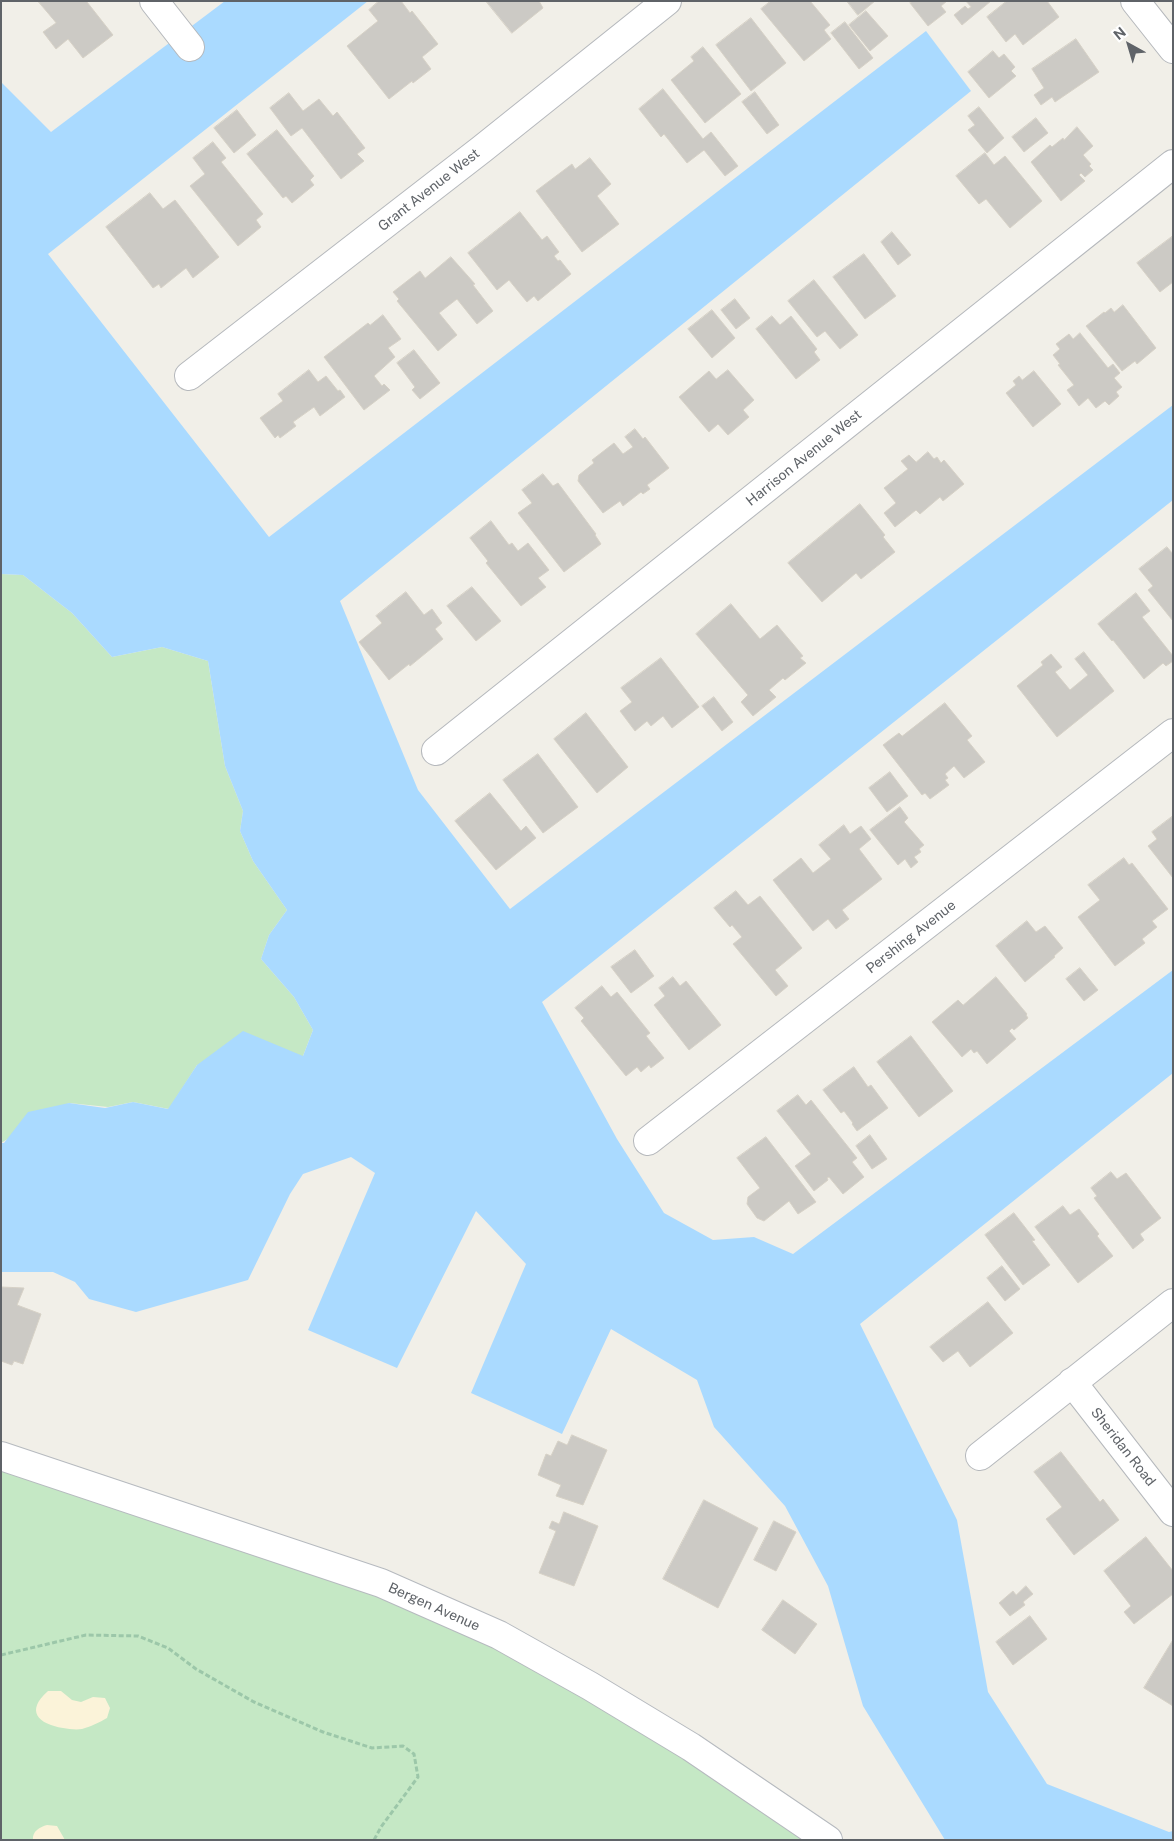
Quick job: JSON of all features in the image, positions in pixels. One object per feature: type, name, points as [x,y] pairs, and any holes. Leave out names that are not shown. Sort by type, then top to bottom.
[{"type":"street","points":[[154,1],[190,47]]},
{"type":"street","name":"Grant Avenue West","points":[[190,376],[474,155],[667,1]]},
{"type":"street","points":[[1135,1],[1173,49]]},
{"type":"street","name":"Harrison Avenue West","points":[[436,752],[1173,164]]},
{"type":"street","name":"Pershing Avenue","points":[[648,1141],[1173,733]]},
{"type":"street","points":[[980,1456],[1173,1304]]},
{"type":"street","name":"Sheridan Road","points":[[1072,1382],[1173,1512]]},
{"type":"street","name":"Bergen Avenue","points":[[1,1456],[381,1584],[498,1635],[590,1686],[691,1747],[828,1840]]},
{"type":"path","points":[[1,1655],[86,1635],[138,1636],[168,1648],[196,1669],[254,1702],[323,1732],[372,1748],[403,1746],[414,1754],[418,1777],[381,1827],[374,1840]]},
{"type":"green space","points":[[1,574],[23,575],[72,613],[112,657],[162,647],[208,661],[225,766],[243,811],[240,831],[253,861],[287,910],[269,935],[261,959],[294,997],[313,1030],[303,1056],[197,1065],[169,1109],[133,1102],[108,1107],[69,1103],[1,1143]]},
{"type":"green space","points":[[1,1456],[499,1635],[828,1840],[1,1840]]},
{"type":"sand","points":[[48,1691],[61,1691],[72,1700],[81,1702],[93,1697],[105,1698],[110,1708],[107,1718],[92,1726],[80,1729],[63,1728],[47,1723],[41,1720],[36,1710],[41,1698]]},
{"type":"sand","points":[[47,1825],[57,1826],[65,1840],[33,1840],[35,1832]]},
{"type":"water","points":[[225,1],[368,1],[48,254],[269,537],[926,31],[971,91],[340,601],[418,790],[510,909],[1173,405],[1173,500],[542,1002],[617,1139],[664,1213],[713,1240],[754,1237],[793,1254],[1173,970],[1173,1073],[860,1324],[957,1520],[988,1692],[1047,1784],[1169,1832],[1173,1831],[1173,1840],[945,1840],[863,1706],[828,1586],[785,1506],[714,1427],[697,1380],[611,1329],[562,1434],[471,1393],[526,1264],[476,1211],[397,1368],[308,1330],[375,1173],[351,1157],[303,1174],[290,1194],[248,1280],[136,1312],[89,1299],[75,1282],[53,1272],[1,1272],[1,1143],[4,1143],[28,1112],[69,1103],[105,1108],[133,1102],[168,1109],[197,1065],[243,1031],[303,1056],[313,1030],[294,997],[261,959],[269,935],[287,910],[253,861],[240,831],[243,811],[225,766],[208,661],[162,647],[112,657],[72,613],[23,575],[1,574],[1,82],[51,132]]},
{"type":"building","points":[[38,1],[89,1],[87,2],[113,35],[83,58],[68,39],[56,49],[43,32],[56,23]]},
{"type":"building","points":[[379,1],[401,1],[410,13],[412,11],[438,44],[422,57],[431,69],[389,99],[347,46],[378,21],[369,10]]},
{"type":"building","points":[[486,1],[539,1],[543,8],[512,33]]},
{"type":"building","points":[[771,1],[810,1],[830,25],[824,30],[831,39],[804,61],[761,9]]},
{"type":"building","points":[[847,1],[875,1],[858,15]]},
{"type":"building","points":[[913,1],[947,1],[941,6],[946,12],[928,26],[910,3]]},
{"type":"building","points":[[966,1],[991,1],[962,25],[954,15],[965,6],[968,9],[971,7]]},
{"type":"building","points":[[1007,1],[1047,1],[1059,17],[1023,45],[1015,34],[1006,42],[987,17]]},
{"type":"building","points":[[866,11],[888,36],[870,51],[849,25]]},
{"type":"building","points":[[751,18],[786,63],[751,91],[716,45]]},
{"type":"building","points":[[845,22],[873,58],[859,69],[831,33]]},
{"type":"building","points":[[1076,39],[1099,72],[1055,102],[1052,97],[1041,105],[1034,95],[1044,88],[1032,69]]},
{"type":"building","points":[[703,47],[741,94],[705,123],[671,80],[694,61],[691,57]]},
{"type":"building","points":[[993,51],[999,58],[1004,54],[1015,67],[1011,71],[1016,76],[989,98],[968,72]]},
{"type":"building","points":[[663,89],[703,139],[711,132],[738,166],[725,176],[704,150],[687,163],[664,134],[661,137],[639,109]]},
{"type":"building","points":[[755,92],[779,125],[767,134],[742,102]]},
{"type":"building","points":[[289,93],[303,111],[319,99],[333,116],[337,112],[365,148],[357,154],[364,161],[341,179],[302,128],[291,136],[270,108]]},
{"type":"building","points":[[979,107],[1004,138],[987,153],[968,130],[975,125],[968,116]]},
{"type":"building","points":[[237,110],[256,135],[234,153],[214,128]]},
{"type":"building","points":[[1036,118],[1048,133],[1024,152],[1012,137]]},
{"type":"building","points":[[1077,127],[1093,146],[1083,155],[1091,164],[1089,166],[1093,170],[1085,177],[1081,173],[1079,175],[1085,181],[1061,201],[1031,162],[1050,145],[1052,147],[1063,138],[1064,140]]},
{"type":"building","points":[[277,130],[314,176],[310,180],[314,185],[292,203],[286,196],[283,198],[247,154]]},
{"type":"building","points":[[213,142],[226,158],[221,162],[263,214],[256,220],[261,227],[238,246],[190,186],[205,174],[193,158]]},
{"type":"building","points":[[985,153],[994,165],[1005,156],[1042,201],[1010,228],[986,199],[979,204],[956,176]]},
{"type":"building","points":[[590,158],[611,184],[597,196],[619,224],[582,252],[536,191],[572,164],[575,169]]},
{"type":"building","points":[[150,193],[163,209],[175,200],[219,257],[193,278],[186,268],[161,288],[159,284],[153,288],[106,227]]},
{"type":"building","points":[[520,212],[542,240],[547,236],[559,252],[554,256],[558,261],[560,260],[571,274],[538,301],[534,296],[527,302],[509,280],[497,290],[468,253]]},
{"type":"building","points":[[892,232],[911,255],[898,265],[881,242]]},
{"type":"building","points":[[1173,236],[1173,282],[1160,292],[1137,263]]},
{"type":"building","points":[[864,254],[896,296],[865,319],[833,277]]},
{"type":"building","points":[[451,257],[475,284],[473,285],[493,311],[477,324],[457,299],[439,313],[457,335],[438,351],[397,301],[399,299],[393,292],[420,271],[425,278]]},
{"type":"building","points":[[814,280],[858,335],[840,349],[825,331],[817,337],[788,301]]},
{"type":"building","points":[[735,299],[750,318],[736,329],[721,310]]},
{"type":"building","points":[[1123,305],[1156,348],[1137,364],[1135,361],[1122,371],[1086,326],[1111,308],[1114,312]]},
{"type":"building","points":[[712,310],[735,338],[712,358],[688,329]]},
{"type":"building","points":[[383,315],[401,339],[388,348],[395,357],[374,376],[382,386],[384,384],[390,390],[364,410],[324,357],[368,323],[370,325]]},
{"type":"building","points":[[772,316],[780,325],[791,316],[817,349],[814,352],[820,360],[796,379],[756,329]]},
{"type":"building","points":[[1080,333],[1108,368],[1113,364],[1120,373],[1114,378],[1122,387],[1116,392],[1119,396],[1109,405],[1105,401],[1096,408],[1088,398],[1079,406],[1067,390],[1074,385],[1058,365],[1060,364],[1053,355],[1060,349],[1056,344],[1069,334],[1073,339]]},
{"type":"building","points":[[414,350],[440,383],[420,399],[412,390],[415,387],[397,363]]},
{"type":"building","points":[[309,370],[318,382],[326,376],[345,397],[320,416],[314,407],[293,422],[296,426],[280,438],[278,435],[275,438],[260,418],[283,401],[278,394]]},
{"type":"building","points":[[728,370],[754,400],[743,410],[749,417],[728,435],[718,424],[709,432],[679,397],[709,371],[716,379]]},
{"type":"building","points":[[1034,371],[1061,404],[1033,427],[1006,393],[1016,385],[1013,381],[1019,376],[1022,380]]},
{"type":"building","points":[[635,429],[643,439],[645,437],[669,468],[647,485],[650,489],[643,494],[641,492],[623,506],[620,501],[603,513],[578,481],[579,475],[594,463],[592,460],[614,443],[623,454],[633,447],[625,437]]},
{"type":"building","points":[[928,452],[934,459],[937,457],[941,463],[944,460],[964,484],[943,501],[940,497],[920,514],[916,510],[895,527],[884,513],[896,503],[884,488],[908,469],[901,461],[909,455],[916,462]]},
{"type":"building","points":[[543,474],[553,486],[558,483],[596,534],[601,544],[564,572],[518,513],[532,503],[522,490]]},
{"type":"building","points":[[860,504],[885,535],[883,537],[895,552],[861,579],[856,573],[822,602],[788,563]]},
{"type":"building","points":[[491,521],[509,545],[512,543],[518,551],[528,543],[549,570],[538,578],[546,587],[521,606],[486,563],[488,561],[470,538]]},
{"type":"building","points":[[1167,547],[1173,554],[1173,621],[1148,590],[1153,586],[1139,569]]},
{"type":"building","points":[[472,587],[501,621],[476,641],[447,606]]},
{"type":"building","points":[[406,592],[424,615],[432,609],[442,623],[435,629],[443,639],[410,666],[409,664],[389,680],[359,642],[382,623],[376,616]]},
{"type":"building","points":[[1136,593],[1150,611],[1142,617],[1173,656],[1173,661],[1166,666],[1163,663],[1144,679],[1098,624]]},
{"type":"building","points":[[731,604],[760,639],[777,625],[803,656],[800,658],[806,663],[769,690],[776,697],[753,716],[741,702],[748,695],[696,634]]},
{"type":"building","points":[[1084,652],[1114,691],[1057,737],[1017,686],[1043,665],[1041,662],[1051,654],[1062,667],[1055,672],[1070,690],[1088,675],[1075,659]]},
{"type":"building","points":[[661,658],[699,707],[672,728],[663,716],[651,726],[647,721],[635,731],[620,711],[632,702],[621,688]]},
{"type":"building","points":[[714,697],[733,722],[722,731],[702,706]]},
{"type":"building","points":[[945,703],[972,736],[967,740],[985,762],[964,778],[954,766],[945,774],[948,778],[945,780],[949,785],[930,799],[925,793],[922,795],[883,745],[899,733],[902,736]]},
{"type":"building","points":[[586,713],[628,767],[597,793],[554,739]]},
{"type":"building","points":[[538,754],[578,807],[543,833],[503,780]]},
{"type":"building","points":[[890,772],[908,796],[887,812],[869,788]]},
{"type":"building","points":[[490,793],[521,831],[526,826],[536,838],[496,870],[455,821]]},
{"type":"building","points":[[900,807],[908,818],[904,822],[924,845],[919,849],[921,852],[914,857],[918,862],[911,868],[905,859],[898,865],[870,830]]},
{"type":"building","points":[[1173,816],[1173,878],[1148,846],[1157,839],[1152,832]]},
{"type":"building","points":[[844,825],[850,834],[861,826],[871,839],[859,849],[882,879],[842,910],[849,919],[836,929],[828,919],[813,931],[773,880],[801,858],[813,873],[831,859],[819,845]]},
{"type":"building","points":[[1124,858],[1129,865],[1132,863],[1168,909],[1152,921],[1157,927],[1142,939],[1145,943],[1115,966],[1078,917],[1100,900],[1088,885]]},
{"type":"building","points":[[736,891],[748,905],[760,896],[802,948],[775,970],[788,986],[776,996],[733,944],[742,937],[732,925],[730,927],[714,908]]},
{"type":"building","points":[[1027,921],[1036,932],[1045,926],[1063,948],[1025,982],[996,946]]},
{"type":"building","points":[[635,950],[654,976],[631,993],[611,967]]},
{"type":"building","points":[[1080,968],[1098,990],[1084,1001],[1066,979]]},
{"type":"building","points":[[673,977],[680,986],[686,981],[721,1025],[689,1050],[654,1005],[665,996],[659,988]]},
{"type":"building","points":[[996,977],[1027,1014],[1028,1018],[1014,1030],[1012,1028],[1009,1031],[1016,1039],[987,1064],[977,1051],[974,1053],[971,1049],[962,1057],[932,1022],[958,1000],[963,1005]]},
{"type":"building","points":[[602,986],[611,997],[617,992],[650,1033],[646,1036],[664,1058],[651,1068],[649,1065],[641,1072],[637,1067],[626,1076],[581,1021],[584,1018],[575,1008]]},
{"type":"building","points":[[911,1036],[953,1091],[919,1117],[877,1062]]},
{"type":"building","points":[[854,1067],[868,1087],[871,1085],[888,1108],[857,1131],[844,1111],[841,1113],[823,1090]]},
{"type":"building","points":[[798,1095],[806,1105],[811,1100],[857,1158],[852,1162],[864,1177],[843,1194],[829,1177],[827,1178],[828,1180],[814,1191],[795,1166],[811,1154],[777,1111]]},
{"type":"building","points":[[870,1135],[887,1159],[872,1169],[856,1146]]},
{"type":"building","points":[[766,1137],[816,1202],[798,1214],[789,1201],[764,1221],[757,1218],[747,1204],[748,1197],[760,1188],[737,1158]]},
{"type":"building","points":[[1111,1172],[1117,1179],[1126,1173],[1161,1218],[1140,1234],[1144,1240],[1133,1249],[1094,1198],[1097,1196],[1091,1188]]},
{"type":"building","points":[[1063,1206],[1070,1215],[1079,1209],[1099,1234],[1097,1236],[1113,1256],[1078,1283],[1035,1227]]},
{"type":"building","points":[[1014,1213],[1035,1240],[1032,1241],[1050,1265],[1023,1285],[985,1235]]},
{"type":"building","points":[[1002,1266],[1020,1289],[1005,1301],[987,1278]]},
{"type":"building","points":[[1,1287],[24,1288],[17,1305],[41,1314],[23,1364],[14,1361],[12,1365],[1,1361]]},
{"type":"building","points":[[988,1302],[1013,1333],[970,1367],[958,1351],[943,1362],[930,1347]]},
{"type":"building","points":[[572,1435],[607,1450],[583,1505],[556,1496],[561,1485],[538,1475],[546,1454],[551,1456],[558,1441],[567,1445]]},
{"type":"building","points":[[1061,1452],[1100,1502],[1103,1499],[1119,1520],[1074,1555],[1046,1519],[1062,1507],[1034,1472]]},
{"type":"building","points":[[704,1500],[758,1528],[718,1608],[663,1579]]},
{"type":"building","points":[[564,1512],[598,1526],[574,1586],[539,1573],[556,1531],[549,1528],[552,1521],[559,1524]]},
{"type":"building","points":[[774,1521],[796,1532],[776,1571],[754,1560]]},
{"type":"building","points":[[1146,1537],[1173,1571],[1173,1594],[1134,1624],[1124,1612],[1131,1606],[1104,1571]]},
{"type":"building","points":[[1026,1586],[1033,1594],[1023,1602],[1025,1605],[1010,1616],[999,1603],[1013,1591],[1016,1595]]},
{"type":"building","points":[[783,1600],[817,1624],[795,1654],[762,1630]]},
{"type":"building","points":[[1030,1616],[1047,1639],[1013,1665],[996,1642]]},
{"type":"building","points":[[1173,1640],[1173,1706],[1144,1688]]}]
